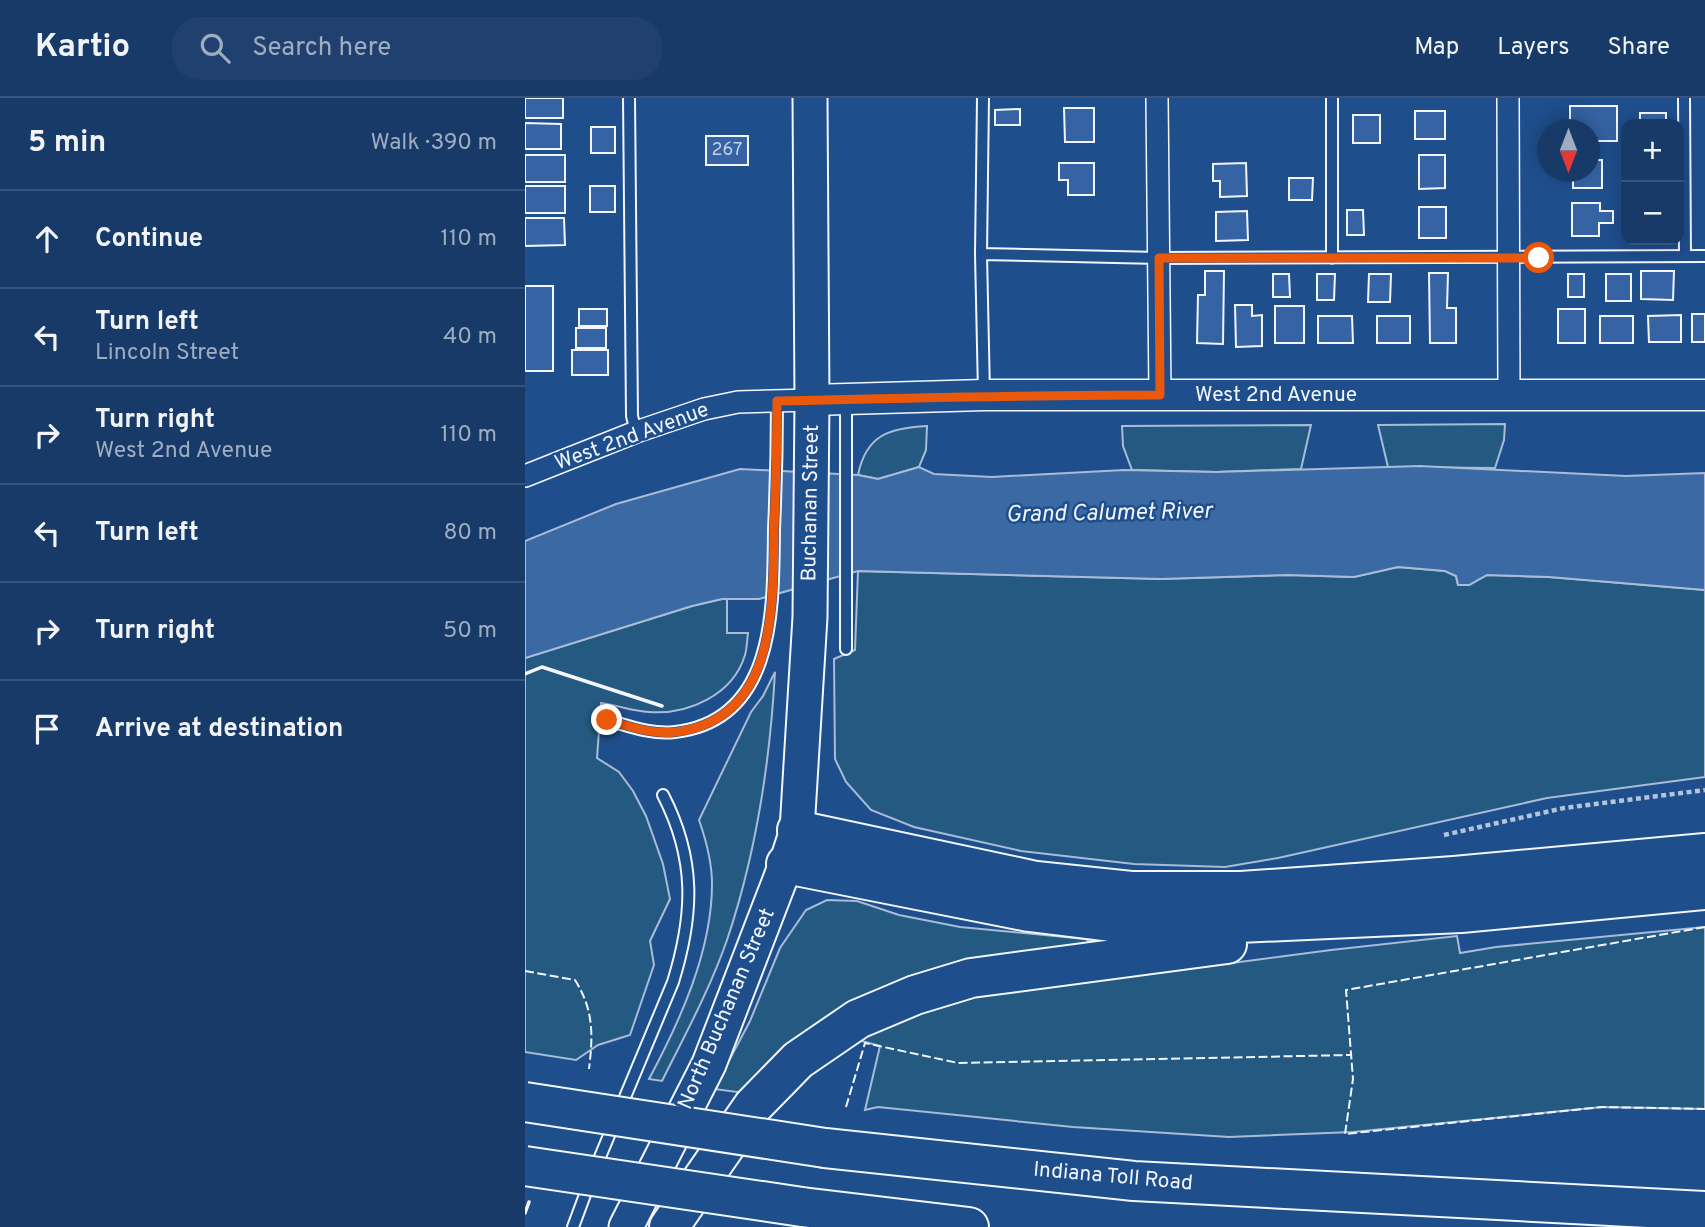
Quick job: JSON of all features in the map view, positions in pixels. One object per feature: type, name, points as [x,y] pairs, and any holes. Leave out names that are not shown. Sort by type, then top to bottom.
[{"type":"highway","points":[[792,847],[1037,881],[1131,891],[1254,890],[1454,876],[1705,853]]},
{"type":"highway","points":[[792,847],[1029,912],[1127,924],[1217,924],[1461,913]]},
{"type":"highway","points":[[669,1227],[753,1106],[798,1060],[858,1019],[915,995],[971,978],[1461,913],[1705,890]]},
{"type":"highway","name":"Indiana Toll Road","points":[[525,1102],[825,1148],[1134,1181],[1705,1211]]},
{"type":"highway","points":[[525,1166],[803,1207],[969,1227]]},
{"type":"main road","name":"Buchanan Street","points":[[792,847],[810,617],[810,98]]},
{"type":"main road","name":"North Buchanan Street","points":[[626,1227],[709,1064],[792,847]]},
{"type":"street","points":[[1157,98],[1160,395]]},
{"type":"street","points":[[1508,98],[1510,395]]},
{"type":"street","name":"West 2nd Avenue","points":[[525,476],[679,416],[731,402],[777,401],[812,413],[846,414],[984,395],[1705,395]]},
{"type":"lane","points":[[629,98],[632,416],[636,432]]},
{"type":"lane","points":[[983,98],[981,254],[984,395]]},
{"type":"lane","points":[[1332,98],[1332,258]]},
{"type":"lane","points":[[1684,98],[1685,255]]},
{"type":"lane","points":[[981,254],[1159,258],[1705,256]]},
{"type":"lane","points":[[607,720],[664,733],[692,729],[719,717],[740,699],[758,670],[770,617],[777,401]]},
{"type":"lane","points":[[846,414],[846,649]]},
{"type":"lane","points":[[573,1227],[632,1074],[673,982],[681,955],[688,921],[688,870],[674,817],[663,795]]},
{"type":"path","points":[[1444,835],[1564,808],[1705,790]]},
{"type":"shaded area","points":[[1505,424],[1504,440],[1495,468],[1388,467],[1378,425]]},
{"type":"shaded area","points":[[1311,425],[1301,469],[1216,472],[1132,470],[1123,446],[1122,426]]},
{"type":"shaded area","points":[[927,426],[926,450],[919,467],[878,479],[858,475],[867,451],[881,436],[901,429]]},
{"type":"shaded area","points":[[1398,567],[1445,571],[1456,576],[1458,585],[1469,585],[1487,575],[1549,577],[1705,590],[1705,777],[1547,798],[1278,858],[1225,867],[1134,864],[1021,851],[914,827],[871,810],[846,782],[835,759],[834,659],[855,650],[858,571],[1161,579],[1288,575],[1354,577]]},
{"type":"shaded area","points":[[727,599],[727,633],[748,633],[745,655],[739,669],[720,691],[693,706],[664,712],[601,703],[597,758],[619,772],[646,816],[663,864],[670,899],[650,941],[654,965],[630,1035],[598,1045],[576,1060],[525,1052],[525,658]]},
{"type":"shaded area","points":[[775,672],[760,808],[746,874],[727,940],[697,1012],[662,1081],[649,1079],[683,1009],[707,935],[712,876],[699,820],[751,712]]},
{"type":"shaded area","points":[[827,900],[857,901],[899,915],[960,927],[1086,939],[1091,943],[1019,954],[853,1002],[813,1026],[745,1093],[714,1089],[750,1021],[780,948],[806,910]]},
{"type":"shaded area","points":[[1705,927],[1705,1109],[1602,1107],[1353,1132],[1229,1137],[1073,1127],[878,1107],[865,1110],[880,1046],[858,1040],[916,1014],[965,998],[1457,936],[1460,953],[1496,947]]},
{"type":"water","name":"Grand Calumet River","points":[[1420,466],[1626,476],[1705,473],[1705,590],[1549,577],[1487,575],[1469,585],[1458,585],[1456,576],[1445,571],[1398,567],[1354,577],[1288,575],[1161,579],[858,571],[759,599],[722,599],[692,606],[525,658],[525,541],[616,504],[740,469],[858,475],[878,479],[919,467],[934,474],[992,477],[1124,470],[1216,472]]},
{"type":"building","points":[[525,98],[563,98],[563,118],[525,118]]},
{"type":"building","points":[[1570,106],[1617,106],[1617,141],[1600,141],[1600,119],[1570,119]]},
{"type":"building","points":[[1064,108],[1094,108],[1094,142],[1065,142]]},
{"type":"building","points":[[1020,109],[1020,125],[995,125],[995,110]]},
{"type":"building","points":[[1415,111],[1445,111],[1445,139],[1415,139]]},
{"type":"building","points":[[1640,113],[1666,113],[1666,119],[1640,119]]},
{"type":"building","points":[[1353,115],[1380,115],[1380,143],[1353,143]]},
{"type":"building","points":[[525,123],[561,124],[561,149],[525,149]]},
{"type":"building","points":[[591,127],[615,127],[615,153],[591,153]]},
{"type":"building","points":[[706,136],[748,136],[748,165],[706,165]]},
{"type":"building","points":[[525,155],[565,155],[565,182],[525,182]]},
{"type":"building","points":[[1419,155],[1445,155],[1445,188],[1419,189]]},
{"type":"building","points":[[1602,160],[1602,188],[1573,188],[1573,182],[1600,182]]},
{"type":"building","points":[[1059,163],[1094,163],[1094,195],[1068,195],[1068,180],[1059,180]]},
{"type":"building","points":[[1246,163],[1247,196],[1220,197],[1220,181],[1213,181],[1213,164]]},
{"type":"building","points":[[1289,178],[1313,178],[1312,200],[1289,200]]},
{"type":"building","points":[[525,186],[565,186],[565,213],[525,213]]},
{"type":"building","points":[[590,186],[615,186],[615,212],[590,212]]},
{"type":"building","points":[[1572,203],[1600,203],[1600,211],[1613,211],[1613,223],[1599,223],[1599,236],[1572,236]]},
{"type":"building","points":[[1419,207],[1446,207],[1446,238],[1419,238]]},
{"type":"building","points":[[1347,210],[1363,210],[1364,235],[1347,235]]},
{"type":"building","points":[[1247,211],[1248,240],[1216,241],[1216,212]]},
{"type":"building","points":[[525,218],[564,218],[565,245],[525,246]]},
{"type":"building","points":[[1205,271],[1224,271],[1223,344],[1197,343],[1198,295],[1205,295]]},
{"type":"building","points":[[1641,271],[1674,271],[1673,300],[1641,299]]},
{"type":"building","points":[[1429,273],[1448,273],[1447,308],[1456,308],[1456,343],[1430,343]]},
{"type":"building","points":[[1273,274],[1289,274],[1290,297],[1273,297]]},
{"type":"building","points":[[1317,274],[1335,274],[1334,300],[1317,300]]},
{"type":"building","points":[[1369,274],[1391,274],[1390,302],[1368,302]]},
{"type":"building","points":[[1568,274],[1584,274],[1584,297],[1568,297]]},
{"type":"building","points":[[1606,274],[1631,274],[1631,301],[1606,301]]},
{"type":"building","points":[[525,286],[553,286],[553,371],[525,371]]},
{"type":"building","points":[[1235,305],[1252,305],[1252,316],[1262,315],[1262,346],[1236,347]]},
{"type":"building","points":[[1275,306],[1304,306],[1304,343],[1275,343]]},
{"type":"building","points":[[579,309],[607,309],[607,326],[579,326]]},
{"type":"building","points":[[1558,309],[1585,309],[1585,343],[1558,343]]},
{"type":"building","points":[[1692,314],[1705,314],[1705,342],[1692,342]]},
{"type":"building","points":[[1681,315],[1681,342],[1649,342],[1648,316]]},
{"type":"building","points":[[1318,316],[1352,316],[1353,343],[1318,343]]},
{"type":"building","points":[[1377,316],[1410,316],[1410,343],[1377,343]]},
{"type":"building","points":[[1600,316],[1633,316],[1633,343],[1600,343]]},
{"type":"building","points":[[576,328],[606,328],[606,348],[576,348]]},
{"type":"building","points":[[572,350],[608,350],[608,375],[572,375]]},
{"type":"fence","points":[[1705,927],[1346,990],[1353,1079],[1345,1134],[1602,1107],[1705,1109]]},
{"type":"fence","points":[[525,971],[575,980],[586,1002],[591,1023],[589,1069]]},
{"type":"fence","points":[[846,1107],[865,1043],[958,1063],[1351,1055]]},
{"type":"wall","points":[[525,674],[542,667],[662,706]]},
{"type":"wall","points":[[525,1213],[529,1202]]},
{"type":"route","points":[[607,720],[664,733],[692,729],[708,723],[730,709],[740,699],[758,670],[770,617],[773,575],[777,401],[984,395],[1160,395],[1159,258],[1539,258]]}]
